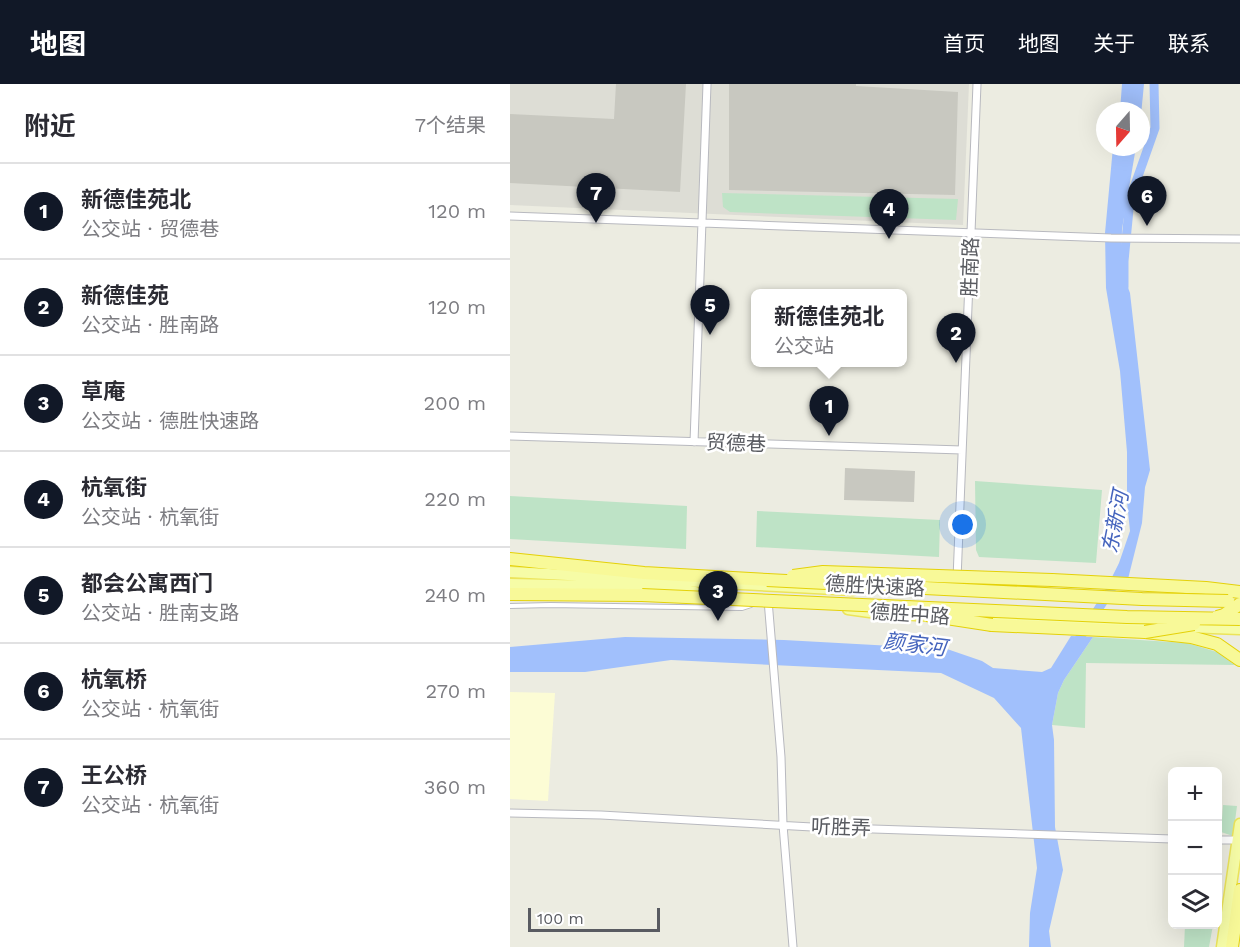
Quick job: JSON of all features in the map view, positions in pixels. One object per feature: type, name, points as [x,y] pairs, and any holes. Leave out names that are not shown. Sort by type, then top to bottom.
[{"type":"highway","name":"德胜快速路","points":[[510,559],[644,573],[1240,604]]},
{"type":"highway","points":[[767,580],[823,572],[1053,580],[1206,588],[1240,592]]},
{"type":"highway","name":"德胜快速路","points":[[510,594],[642,595],[1127,617],[1240,619]]},
{"type":"highway","points":[[1145,632],[1198,623],[1224,615],[1240,604]]},
{"type":"highway","points":[[867,605],[992,625],[1145,632],[1206,640],[1231,652],[1240,660]]},
{"type":"highway","points":[[1232,947],[1240,890]]},
{"type":"main road","name":"德胜中路","points":[[510,572],[1087,601],[1240,604]]},
{"type":"main road","name":"德胜中路","points":[[510,584],[643,588],[768,598],[877,613],[1240,629]]},
{"type":"main road","points":[[1222,947],[1240,824]]},
{"type":"street","points":[[694,442],[707,84]]},
{"type":"street","name":"胜南路","points":[[956,595],[977,84]]},
{"type":"street","points":[[510,216],[1141,239],[1240,239]]},
{"type":"street","name":"贸德巷","points":[[510,436],[962,450]]},
{"type":"street","points":[[768,598],[782,757],[783,825],[793,947]]},
{"type":"street","name":"听胜弄","points":[[510,813],[1168,839]]},
{"type":"street","points":[[1222,840],[1238,840]]},
{"type":"lane","points":[[510,606],[742,608],[768,598]]},
{"type":"shaded area","points":[[510,84],[969,84],[963,225],[510,205]]},
{"type":"shaded area","points":[[722,193],[958,199],[956,220],[730,212],[723,207]]},
{"type":"shaded area","points":[[975,481],[1102,490],[1096,563],[979,557],[976,550]]},
{"type":"shaded area","points":[[510,496],[687,506],[686,549],[510,539]]},
{"type":"shaded area","points":[[757,511],[940,520],[939,557],[756,547]]},
{"type":"shaded area","points":[[1093,637],[1187,643],[1217,652],[1235,665],[1086,663],[1085,728],[1052,725],[1058,693],[1064,680]]},
{"type":"shaded area","points":[[510,692],[555,693],[548,801],[510,799]]},
{"type":"shaded area","points":[[1223,805],[1237,806],[1233,836],[1222,832]]},
{"type":"shaded area","points":[[1185,929],[1212,929],[1209,947],[1184,947]]},
{"type":"water","points":[[1122,84],[1144,84],[1142,102],[1121,102]]},
{"type":"water","points":[[1112,156],[1134,156],[1122,229],[1121,269],[1130,293],[1150,470],[1145,487],[1142,523],[1128,579],[1112,577],[1130,531],[1127,502],[1127,452],[1120,371],[1106,288],[1105,233]]},
{"type":"water","points":[[1071,636],[1093,637],[1064,680],[1058,693],[1052,725],[1055,827],[1063,870],[1049,931],[1051,947],[1029,947],[1030,913],[1037,868],[1021,728],[994,698],[941,673],[671,660],[585,672],[510,672],[510,647],[625,637],[784,640],[947,649],[982,661],[993,668],[1042,672],[1051,668]]},
{"type":"building","points":[[616,84],[686,84],[680,192],[510,183],[510,114],[614,119]]},
{"type":"building","points":[[729,84],[856,84],[856,86],[958,92],[955,195],[729,190]]},
{"type":"building","points":[[845,468],[915,471],[914,502],[844,500]]},
{"type":"waterway","name":"东新河","points":[[1124,287],[1130,199],[1155,128],[1154,84]]},
{"type":"waterway","name":"东新河","points":[[1074,647],[1117,580]]},
{"type":"place","name":"王公桥","points":[[596,223]]},
{"type":"place","name":"杭氧桥","points":[[1147,226]]},
{"type":"place","name":"杭氧街","points":[[889,239]]},
{"type":"place","name":"都会公寓西门","points":[[710,335]]},
{"type":"place","name":"新德佳苑","points":[[956,363]]},
{"type":"place","name":"新德佳苑北","points":[[829,436]]},
{"type":"place","name":"草庵","points":[[718,621]]},
{"type":"water label","name":"颜家河","points":[[915,644]]}]
